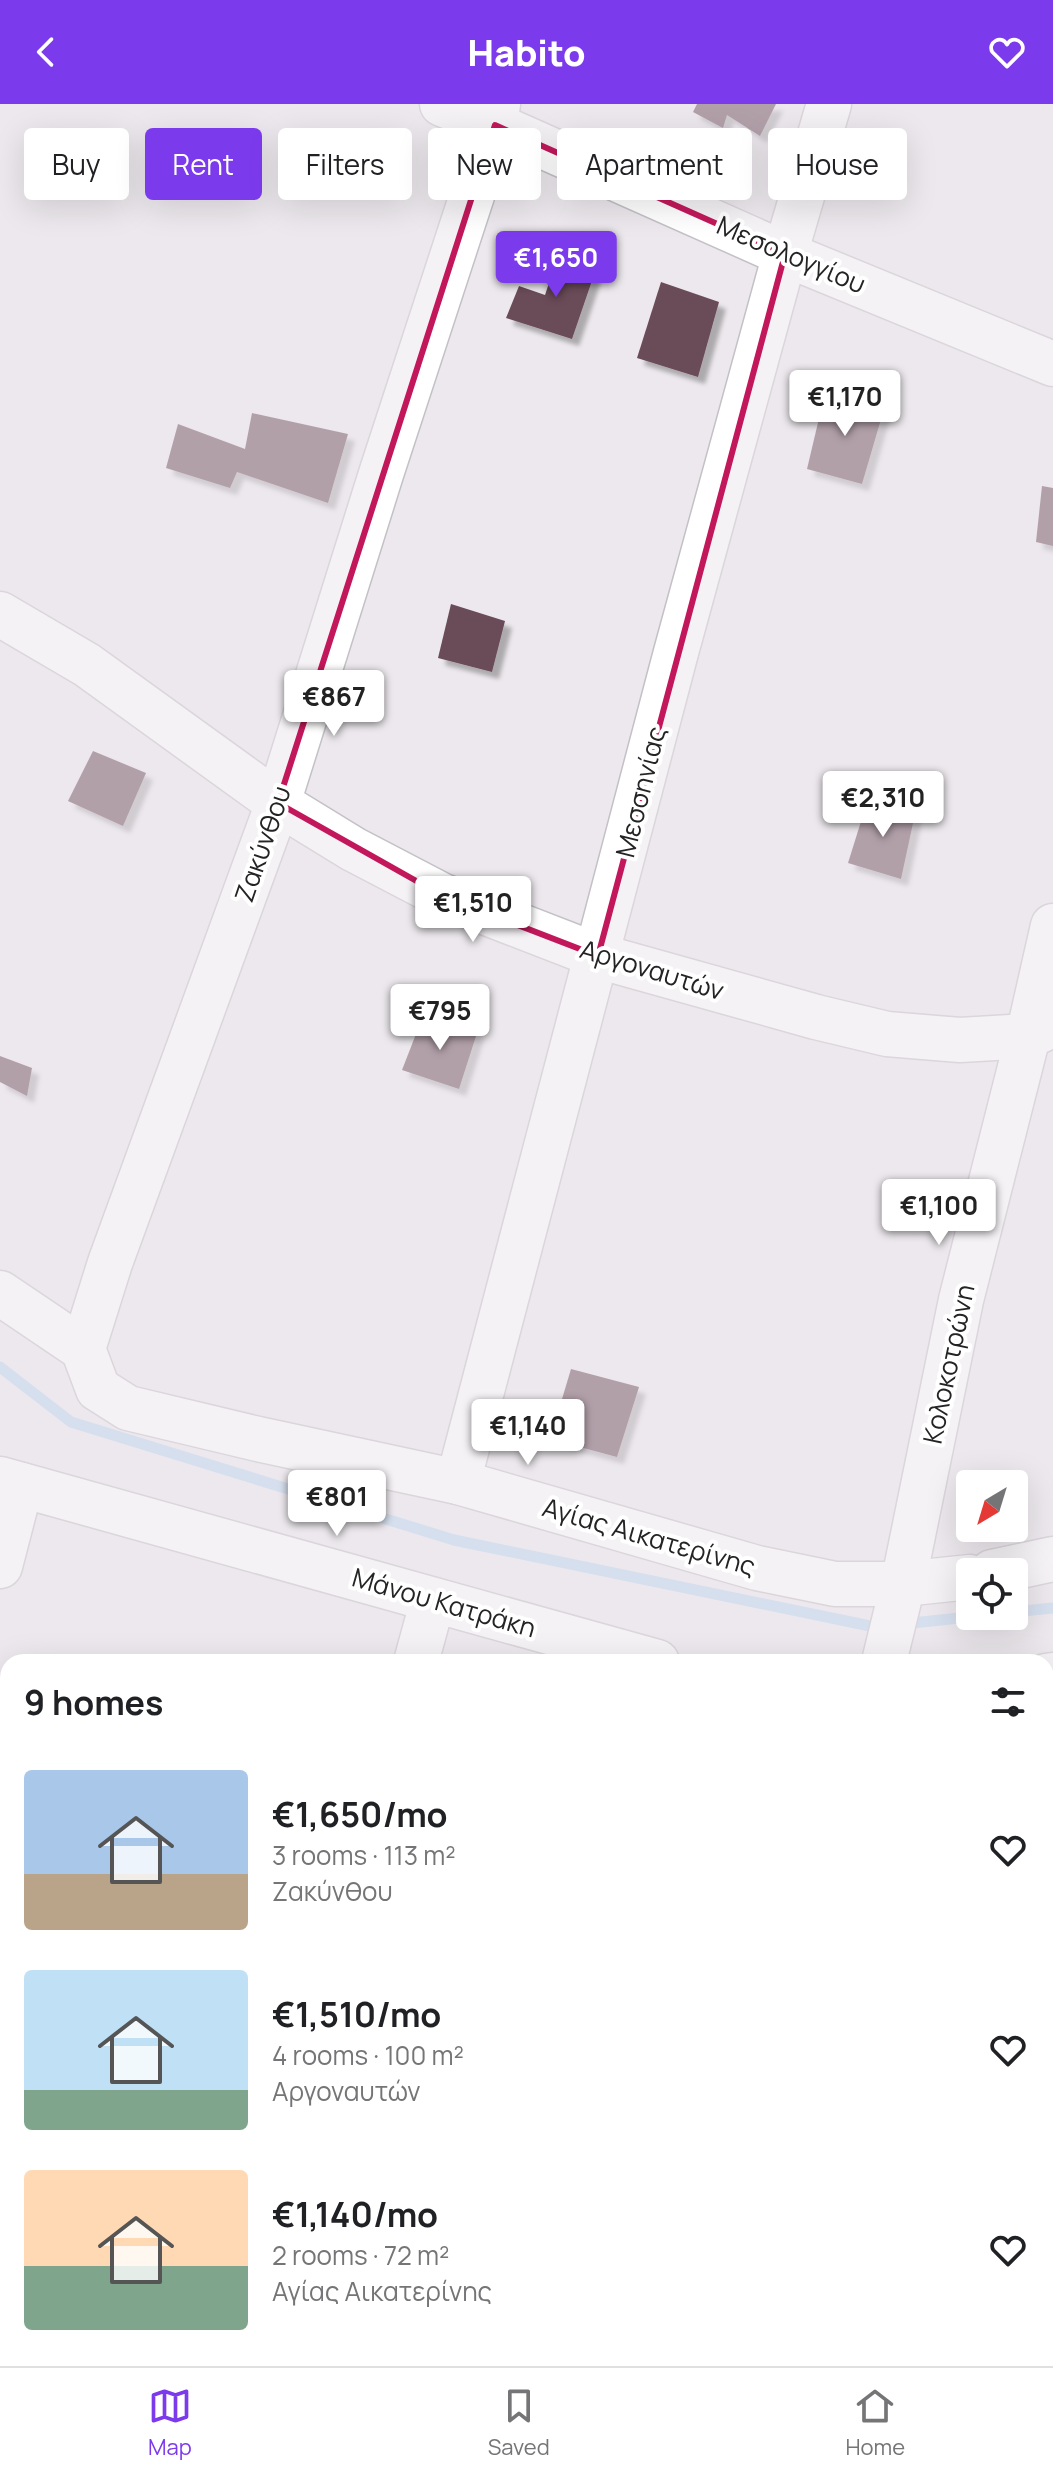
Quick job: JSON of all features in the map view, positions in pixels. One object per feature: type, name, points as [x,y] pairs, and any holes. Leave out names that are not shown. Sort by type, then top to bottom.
[{"type":"street","name":"Μεσολογγίου","points":[[442,104],[497,114],[785,254],[1053,364]]},
{"type":"street","name":"Μεσσηνίας","points":[[458,1482],[675,656],[829,104]]},
{"type":"street","name":"Ζακύνθου","points":[[83,1349],[110,1263],[278,803],[497,114]]},
{"type":"street","name":"Αργοναυτών","points":[[0,614],[87,665],[278,803],[353,849],[443,896],[598,956],[887,1034],[960,1040],[1045,1035]]},
{"type":"street","name":"Κολοκοτρώνη","points":[[886,1654],[902,1591],[961,1300],[1045,1035],[1053,926]]},
{"type":"street","points":[[0,1293],[83,1349]]},
{"type":"street","name":"Αγίας Αικατερίνης","points":[[83,1349],[98,1389],[128,1408],[458,1482],[757,1568],[835,1584],[902,1591],[956,1580]]},
{"type":"street","points":[[0,1566],[10,1482]]},
{"type":"street","name":"Μάνου Κατράκη","points":[[10,1482],[628,1654]]},
{"type":"street","points":[[1028,1564],[1053,1559]]},
{"type":"street","points":[[418,1654],[433,1600]]},
{"type":"highlighted area","points":[[495,125],[785,254],[598,956],[443,896],[278,803]]},
{"type":"building","points":[[697,104],[776,104],[760,136],[752,128],[727,115],[723,128],[693,112]]},
{"type":"building","points":[[559,253],[596,269],[572,339],[506,318],[519,286],[545,295]]},
{"type":"building","points":[[661,282],[719,302],[698,377],[637,358]]},
{"type":"building","points":[[825,393],[884,409],[862,484],[807,469]]},
{"type":"building","points":[[252,413],[348,434],[328,503],[237,472],[230,488],[166,468],[178,424],[245,449]]},
{"type":"building","points":[[1042,486],[1053,488],[1053,546],[1036,542]]},
{"type":"building","points":[[451,604],[505,621],[492,672],[438,658]]},
{"type":"building","points":[[93,751],[146,773],[123,826],[68,801]]},
{"type":"building","points":[[868,799],[915,814],[901,879],[848,863]]},
{"type":"building","points":[[423,1016],[477,1033],[459,1089],[402,1070]]},
{"type":"building","points":[[0,1056],[32,1068],[27,1096],[0,1082]]},
{"type":"building","points":[[571,1369],[639,1387],[617,1457],[550,1439]]},
{"type":"waterway","points":[[0,1367],[71,1422],[454,1540],[882,1626]]},
{"type":"waterway","points":[[1028,1611],[1053,1608]]},
{"type":"waterway","points":[[903,1624],[956,1618]]}]
